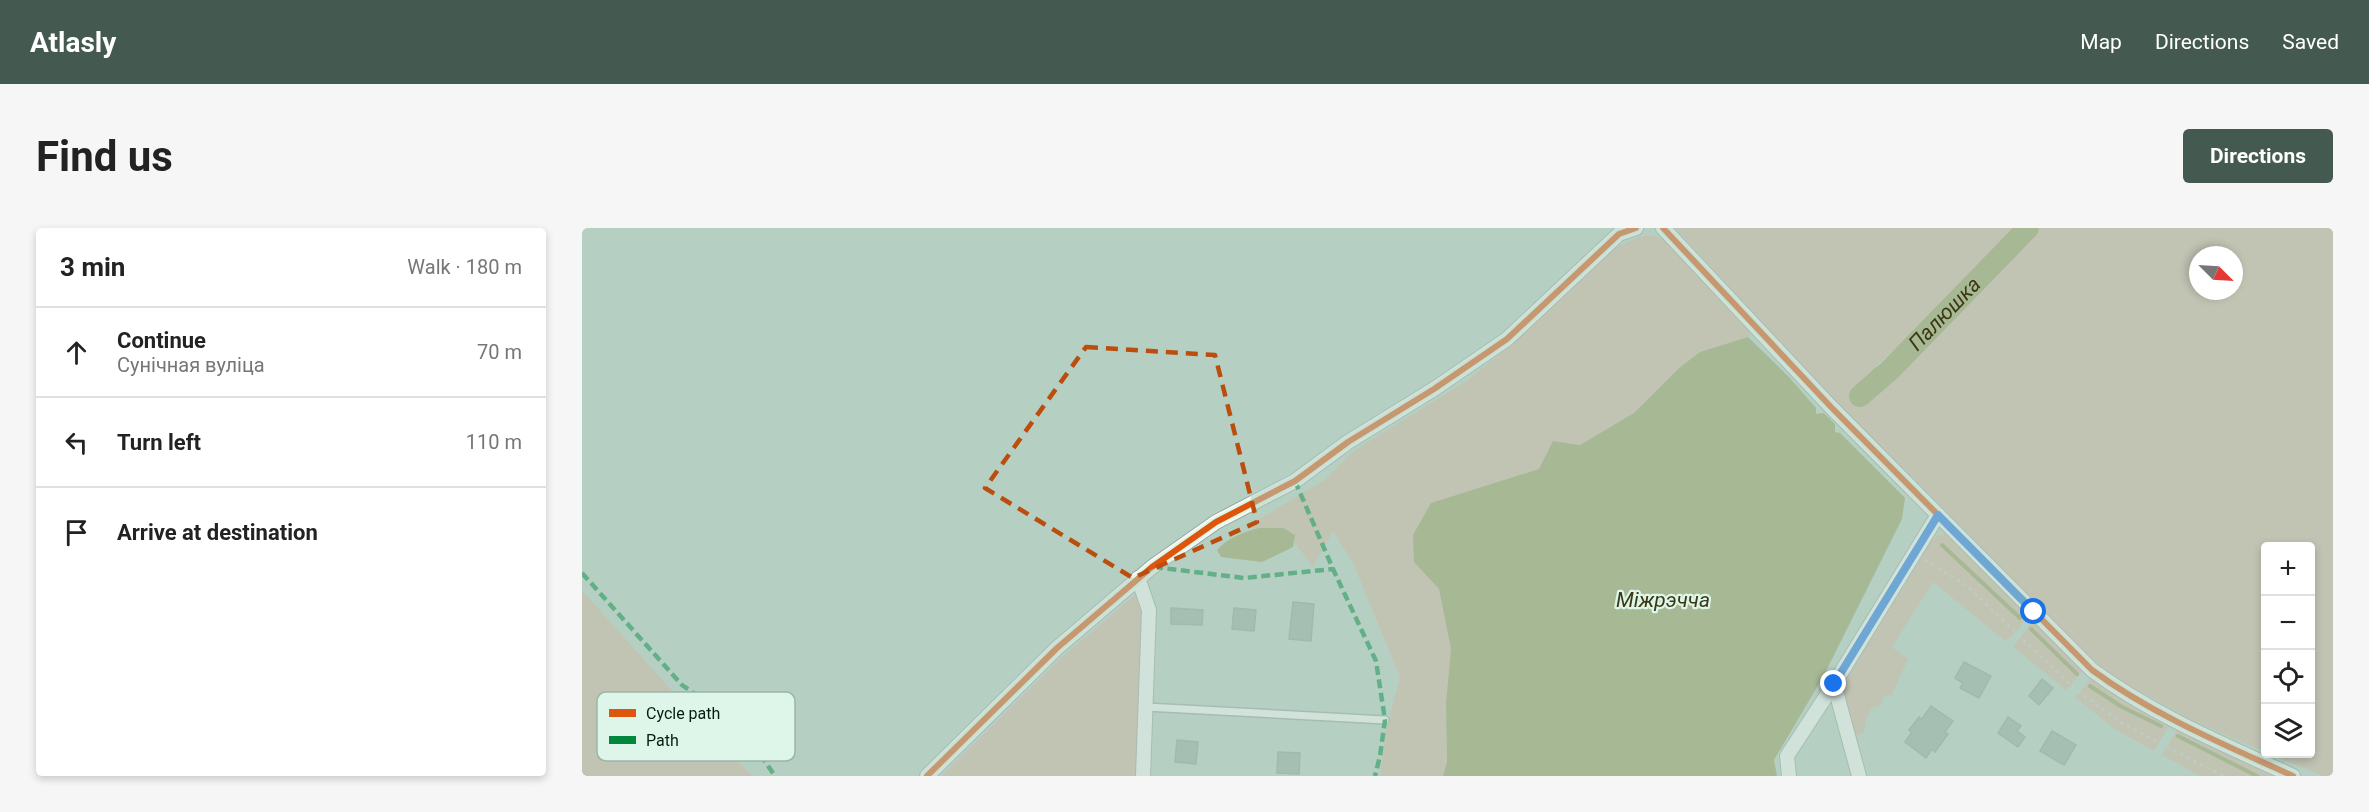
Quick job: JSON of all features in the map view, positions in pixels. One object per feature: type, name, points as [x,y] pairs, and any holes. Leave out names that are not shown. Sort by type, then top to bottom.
[{"type":"street","points":[[927,776],[1057,648],[1179,546],[1216,522],[1294,481],[1348,442],[1434,389],[1507,339],[1619,234],[1635,228]]},
{"type":"street","points":[[1663,228],[1831,407],[2100,676],[2117,689],[2178,722],[2293,776]]},
{"type":"street","points":[[1788,776],[1787,756],[1938,515]]},
{"type":"street","points":[[1138,578],[1149,610],[1143,776]]},
{"type":"street","points":[[1834,684],[1859,776]]},
{"type":"lane","points":[[1146,707],[1385,720]]},
{"type":"path","points":[[1858,620],[1912,514],[1911,501]]},
{"type":"path","points":[[1915,554],[1966,585],[2075,689],[2120,722],[2223,776]]},
{"type":"highlighted area","points":[[1086,347],[1215,355],[1257,522],[1133,578],[985,488]]},
{"type":"shaded area","points":[[1675,228],[2333,228],[2333,776],[2323,776],[2280,758],[2315,758],[2315,542],[2261,542],[2261,750],[2194,721],[2106,673],[1838,405]],"holes":[[[1889,354],[1902,368],[1872,399],[1865,400],[1857,407],[1849,399],[1856,392],[1858,384]]]},
{"type":"shaded area","points":[[1653,235],[1665,241],[1752,330],[1748,337],[1700,352],[1679,368],[1634,413],[1580,445],[1553,441],[1539,469],[1431,503],[1414,562],[1439,589],[1451,649],[1446,703],[1447,762],[1443,776],[1380,776],[1386,730],[1400,677],[1353,563],[1333,531],[1313,567],[1285,530],[1244,528],[1326,479],[1352,452],[1469,379],[1512,344],[1615,248],[1638,237]]},
{"type":"shaded area","points":[[1945,534],[1951,537],[2026,612],[2024,621],[2005,641],[1933,582],[1892,647],[1908,659],[1892,695],[1884,696],[1881,705],[1872,708],[1866,719],[1864,732],[1855,737],[1845,698],[1844,678],[1932,540],[1938,535]]},
{"type":"shaded area","points":[[582,590],[673,692],[597,692],[597,761],[738,761],[752,776],[582,776]]},
{"type":"shaded area","points":[[1136,594],[1144,611],[1137,776],[941,776],[1062,657]]},
{"type":"shaded area","points":[[2031,623],[2037,623],[2082,668],[2081,673],[2066,690],[2013,647]]},
{"type":"shaded area","points":[[2090,680],[2095,680],[2168,722],[2169,726],[2154,751],[2113,728],[2075,697]]},
{"type":"shaded area","points":[[2181,729],[2274,773],[2275,776],[2200,776],[2162,755],[2177,730]]},
{"type":"water","name":"Міжрэчча","points":[[1748,337],[1789,377],[1816,408],[1816,414],[1824,413],[1835,424],[1835,432],[1840,433],[1905,498],[1902,519],[1823,677],[1774,760],[1777,776],[1443,776],[1447,762],[1446,703],[1451,649],[1439,589],[1414,562],[1413,535],[1431,503],[1539,469],[1553,441],[1580,445],[1634,413],[1679,368],[1700,352]]},
{"type":"water","points":[[1876,367],[1890,370],[1889,382],[1871,399],[1865,400],[1856,392],[1858,384]]},
{"type":"water","points":[[1259,528],[1283,528],[1295,535],[1293,547],[1262,562],[1221,557],[1217,550],[1226,542]]},
{"type":"building","points":[[1293,602],[1314,604],[1311,641],[1289,639]]},
{"type":"building","points":[[1171,608],[1203,610],[1202,625],[1171,624]]},
{"type":"building","points":[[1234,608],[1256,610],[1254,631],[1232,629]]},
{"type":"building","points":[[1964,662],[1991,676],[1979,698],[1960,688],[1963,683],[1955,678]]},
{"type":"building","points":[[2042,679],[2053,688],[2039,705],[2029,696]]},
{"type":"building","points":[[1931,706],[1953,721],[1945,732],[1948,734],[1935,752],[1932,749],[1926,758],[1905,742],[1912,732],[1909,730],[1919,717],[1922,719]]},
{"type":"building","points":[[2008,717],[2021,726],[2017,731],[2025,737],[2018,747],[1998,733]]},
{"type":"building","points":[[2052,731],[2076,745],[2064,765],[2040,751]]},
{"type":"building","points":[[1177,740],[1198,742],[1196,764],[1175,762]]},
{"type":"building","points":[[1278,752],[1300,753],[1299,774],[1277,773]]},
{"type":"waterway","name":"Палюшка","points":[[1860,396],[1890,370],[2028,228]]},
{"type":"waterway","points":[[1942,545],[2020,618]]},
{"type":"waterway","points":[[2031,629],[2077,674]]},
{"type":"waterway","points":[[2090,686],[2122,707],[2161,726]]},
{"type":"waterway","points":[[2178,736],[2257,776]]},
{"type":"marked path","points":[[1295,481],[1376,661],[1385,720],[1375,776]]},
{"type":"marked path","points":[[1154,567],[1244,578],[1333,569]]},
{"type":"marked path","points":[[582,573],[682,685],[692,692]]},
{"type":"marked path","points":[[765,761],[775,776]]},
{"type":"cycle path","points":[[927,776],[1057,648],[1152,567],[1216,522],[1295,481],[1348,442],[1434,389],[1507,339],[1619,234],[1636,228]]},
{"type":"cycle path","points":[[1663,228],[1831,407],[2092,670],[2164,715],[2293,776]]},
{"type":"route","points":[[1834,684],[1938,515],[2034,612]]}]
